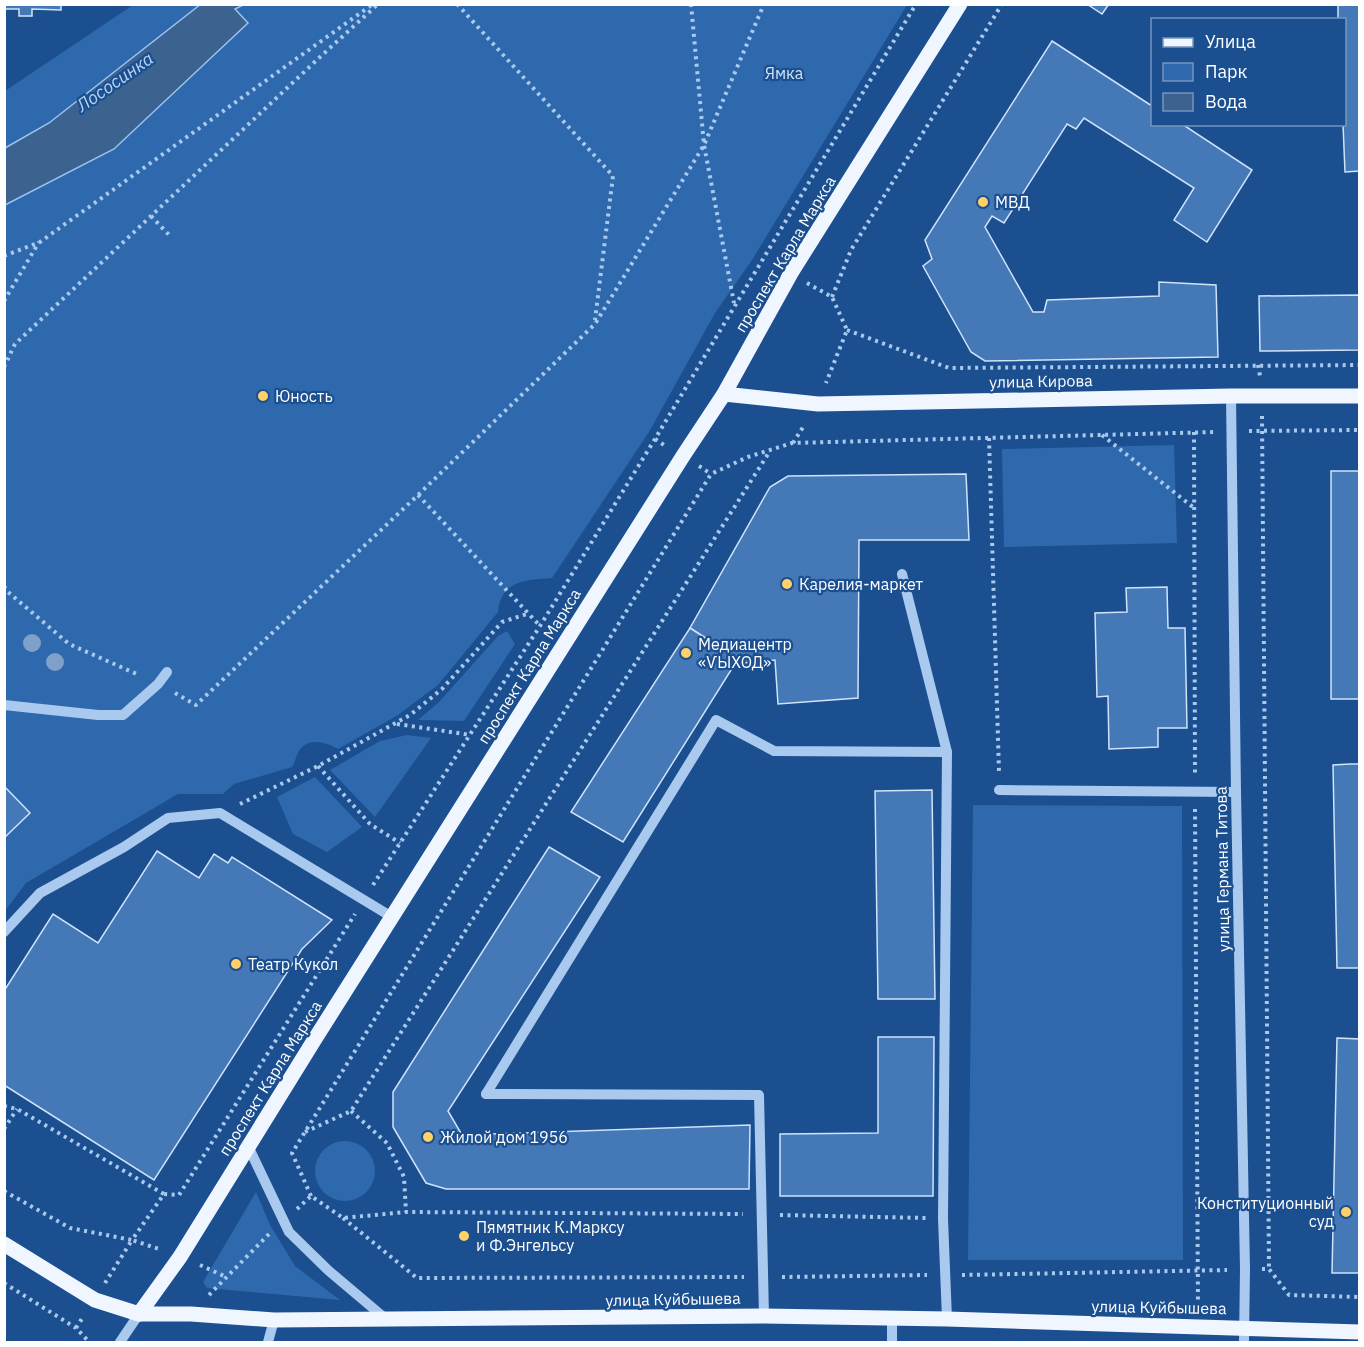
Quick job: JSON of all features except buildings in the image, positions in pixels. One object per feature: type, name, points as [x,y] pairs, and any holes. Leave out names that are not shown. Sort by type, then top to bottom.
[{"type":"main road","name":"проспект Карла Маркса","points":[[139,1314],[180,1257],[682,456],[724,394],[791,273],[960,4]]},
{"type":"main road","name":"улица Кирова","points":[[724,394],[818,404],[1231,396],[1359,396]]},
{"type":"main road","name":"улица Куйбышева","points":[[4,1244],[95,1300],[139,1314],[191,1314],[274,1320],[764,1316],[947,1319],[1244,1335],[1359,1332]]},
{"type":"street","name":"улица Германа Титова","points":[[1231,396],[1245,1269],[1244,1335]]},
{"type":"street","points":[[902,574],[947,752],[943,1219],[947,1319]]},
{"type":"street","points":[[4,705],[98,715],[123,715],[159,684],[167,672]]},
{"type":"street","points":[[764,1316],[759,1095],[486,1094],[716,720],[774,751],[947,752]]},
{"type":"street","points":[[999,790],[1236,792]]},
{"type":"street","points":[[4,932],[40,893],[124,847],[168,818],[220,813],[392,917]]},
{"type":"street","points":[[248,1146],[289,1232],[387,1320]]},
{"type":"street","name":"проспект Карла Маркса","points":[[120,1342],[139,1314]]},
{"type":"street","points":[[892,1319],[892,1342]]},
{"type":"street","points":[[268,1342],[274,1320]]},
{"type":"path","points":[[4,367],[15,344],[376,4]]},
{"type":"path","points":[[4,256],[40,242],[376,4]]},
{"type":"path","points":[[457,4],[613,176],[594,324]]},
{"type":"path","points":[[691,4],[704,145],[735,305]]},
{"type":"path","points":[[4,586],[8,592],[69,644],[159,684],[196,705],[418,495],[594,324],[704,145],[764,4]]},
{"type":"path","points":[[4,1106],[17,1109],[164,1194],[179,1195],[363,901],[540,626],[916,4]]},
{"type":"path","points":[[1002,4],[850,250],[832,297],[847,330],[949,368],[1359,365]]},
{"type":"path","points":[[151,216],[171,237]]},
{"type":"path","points":[[4,301],[40,242]]},
{"type":"path","points":[[792,443],[818,404],[847,330]]},
{"type":"path","points":[[1269,1269],[1198,1272],[764,1277],[417,1278],[343,1218],[311,1197],[292,1153],[711,474],[792,443],[1359,430]]},
{"type":"path","points":[[1262,431],[1269,1269],[1289,1295],[1359,1297]]},
{"type":"path","points":[[1194,432],[1198,1272]]},
{"type":"path","points":[[1101,435],[1194,508]]},
{"type":"path","points":[[989,438],[999,790]]},
{"type":"path","points":[[304,1133],[351,1111],[771,450]]},
{"type":"path","points":[[418,495],[540,626]]},
{"type":"path","points":[[220,813],[318,766],[410,715],[442,689],[502,622],[528,614]]},
{"type":"path","points":[[396,724],[471,735]]},
{"type":"path","points":[[318,766],[370,824],[400,843]]},
{"type":"path","points":[[4,1129],[17,1109]]},
{"type":"path","points":[[351,1111],[387,1143],[404,1177],[406,1212]]},
{"type":"path","points":[[4,1191],[70,1228],[132,1240],[164,1194]]},
{"type":"path","points":[[226,1277],[311,1197]]},
{"type":"path","points":[[343,1218],[406,1212],[761,1214],[943,1219]]},
{"type":"path","points":[[4,1283],[76,1328],[89,1342]]},
{"type":"green space","points":[[133,5],[201,5],[49,123],[5,148],[5,91]]},
{"type":"green space","name":"Ямка","points":[[243,5],[907,5],[752,260],[715,313],[649,432],[552,578],[524,581],[504,593],[498,612],[438,685],[398,715],[338,749],[317,742],[306,744],[298,753],[292,767],[234,784],[223,794],[178,794],[26,883],[5,911],[5,205],[114,149],[248,22],[235,9]]},
{"type":"green space","points":[[1174,445],[1177,543],[1004,547],[1002,449]]},
{"type":"green space","points":[[507,631],[515,644],[464,721],[418,720],[439,702],[498,636]]},
{"type":"green space","points":[[407,735],[431,738],[375,817],[330,770],[380,741]]},
{"type":"green space","points":[[315,777],[362,827],[327,852],[293,834],[277,797]]},
{"type":"green space","points":[[973,805],[1182,806],[1183,1260],[968,1260]]},
{"type":"green space","points":[[339,1141],[351,1141],[367,1149],[373,1159],[375,1171],[373,1183],[367,1193],[351,1201],[339,1201],[323,1193],[315,1177],[315,1165],[323,1149]]},
{"type":"green space","points":[[256,1192],[270,1225],[295,1266],[340,1300],[207,1288],[203,1282]]},
{"type":"water","name":"Лососинка","points":[[201,4],[243,5],[235,9],[248,23],[114,149],[5,205],[5,148],[49,123]]},
{"type":"place","name":"МВД","points":[[983,202]]},
{"type":"place","name":"Юность","points":[[263,396]]},
{"type":"place","name":"Карелия-маркет","points":[[787,584]]},
{"type":"place","name":"Медиацентр «ѴЫХОД»","points":[[686,653]]},
{"type":"place","name":"Театр Кукол","points":[[236,964]]},
{"type":"place","name":"Жилой дом 1956","points":[[428,1137]]},
{"type":"place","name":"Конституционный суд","points":[[1346,1212]]},
{"type":"place","name":"Пямятник К.Марксу и Ф.Энгельсу","points":[[464,1236]]}]
